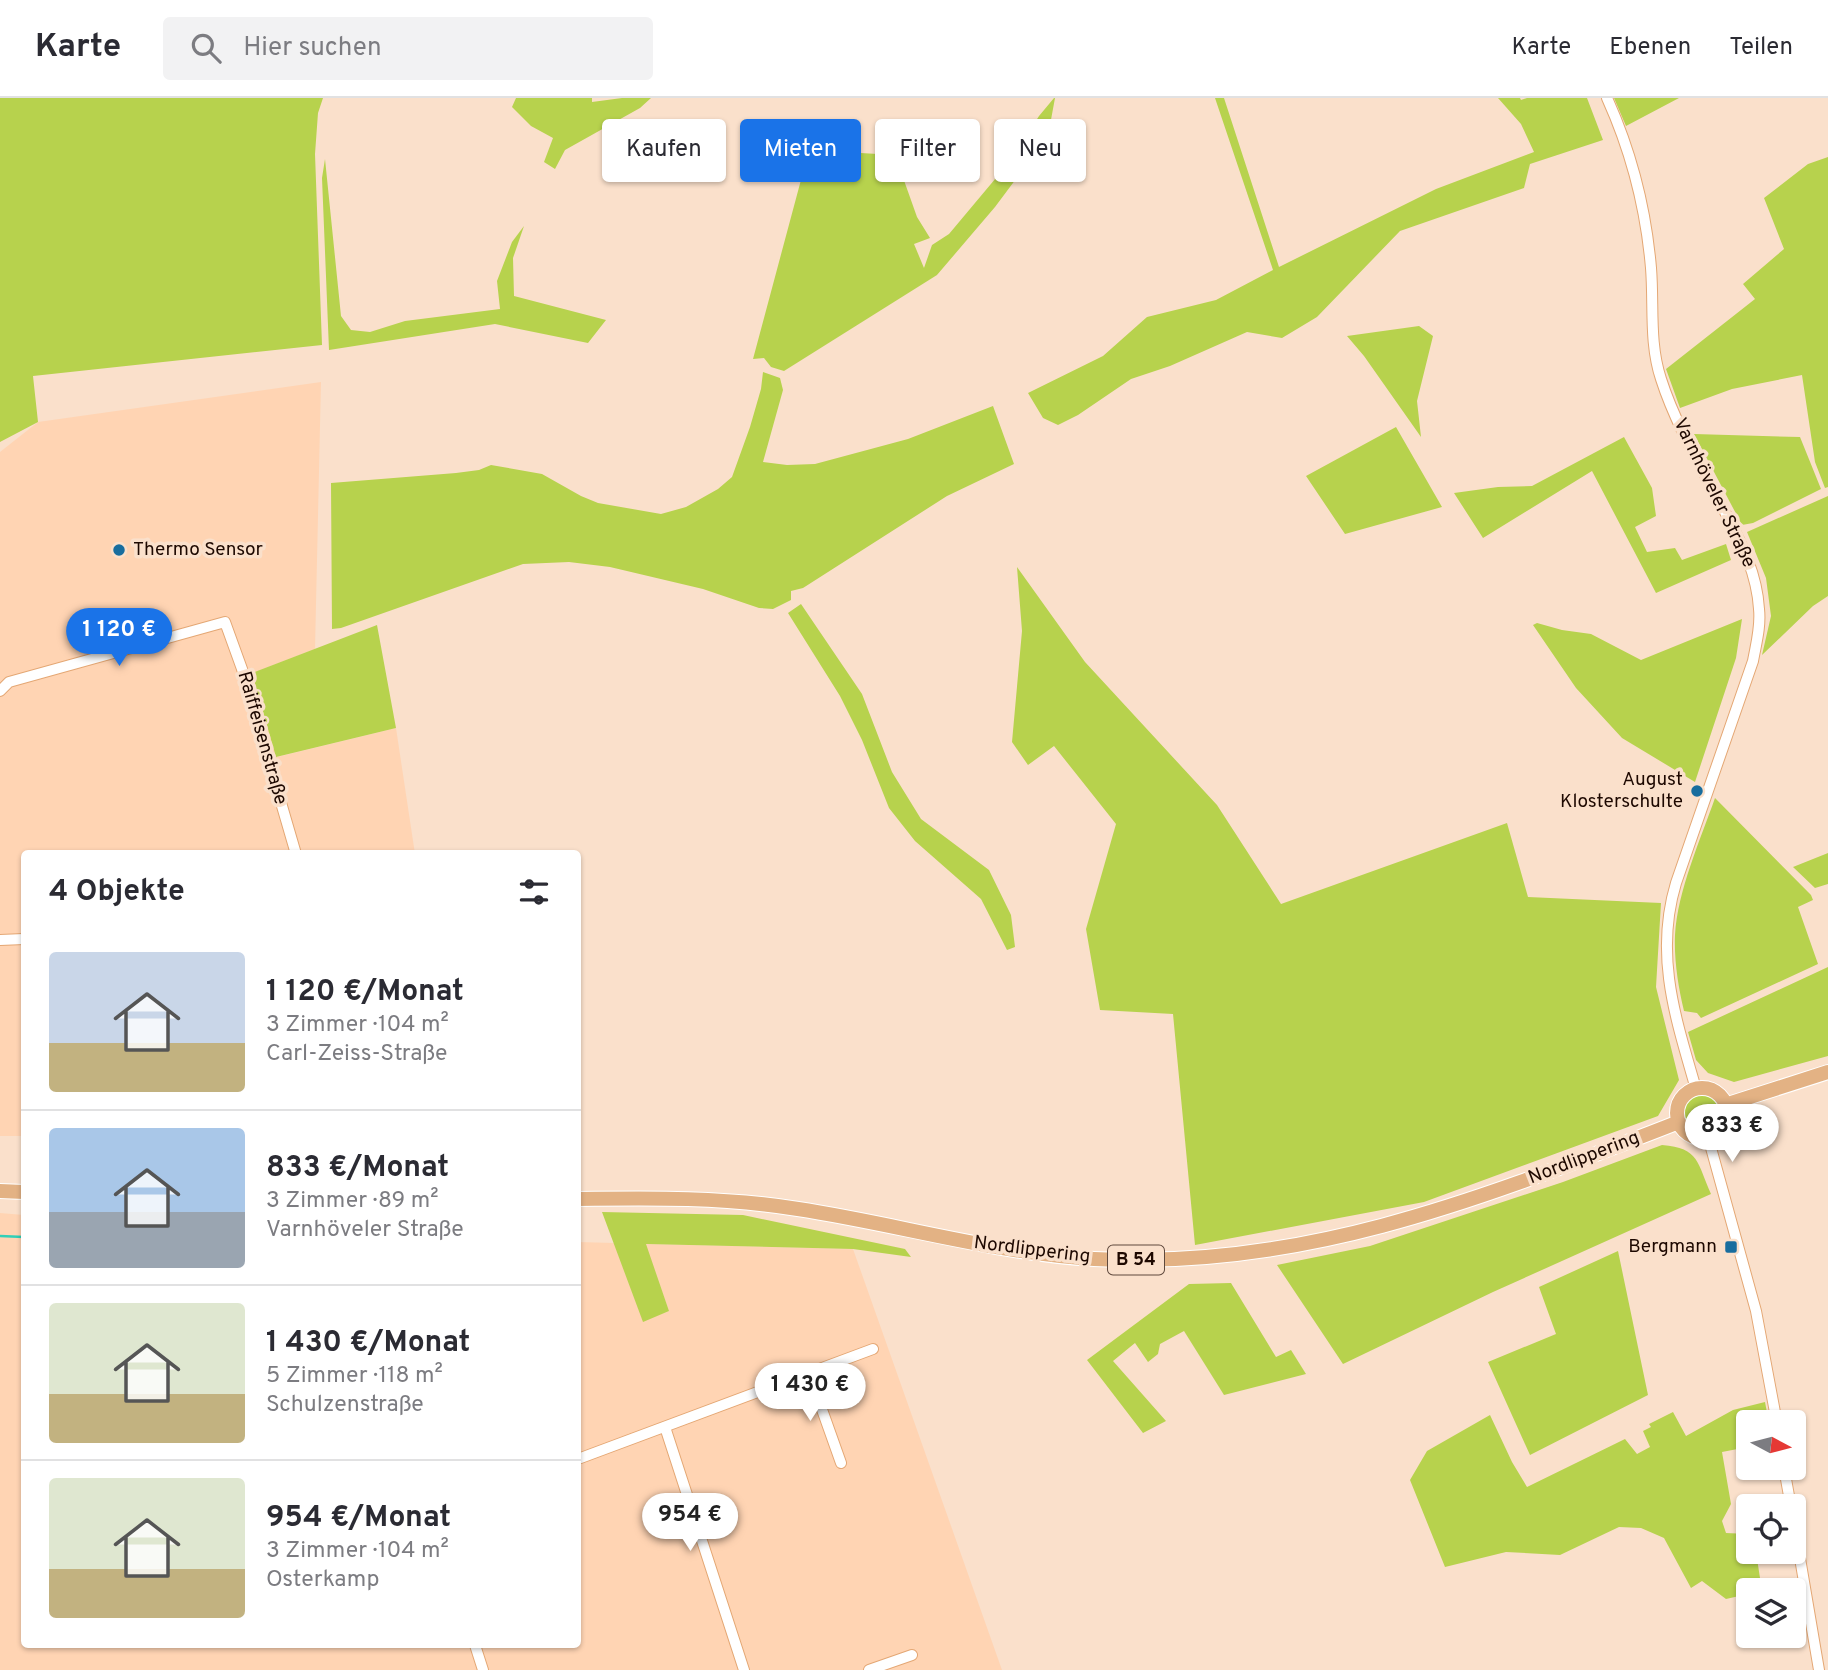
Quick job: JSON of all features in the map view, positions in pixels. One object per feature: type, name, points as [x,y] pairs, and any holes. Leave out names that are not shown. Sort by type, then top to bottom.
[{"type":"main road","points":[[1725,1105],[1828,1072]]},
{"type":"main road","points":[[1696,1088],[1714,1091],[1725,1105],[1726,1116],[1722,1127],[1708,1137],[1690,1135],[1679,1122],[1679,1104],[1686,1094],[1696,1088]]},
{"type":"main road","name":"Nordlippering","points":[[581,1199],[721,1200],[821,1213],[1037,1254],[1137,1260],[1195,1259],[1312,1244],[1432,1212],[1503,1189],[1679,1122]]},
{"type":"main road","points":[[0,1191],[21,1192]]},
{"type":"street","name":"Varnhöveler Straße","points":[[1607,98],[1632,167],[1644,220],[1651,267],[1653,342],[1661,382],[1742,546],[1757,586],[1760,610],[1753,661],[1676,883],[1665,933],[1669,990],[1696,1088]]},
{"type":"street","name":"Raiffeisenstraße","points":[[0,691],[9,682],[225,622],[242,670],[295,850]]},
{"type":"street","points":[[1708,1137],[1756,1311],[1774,1410]]},
{"type":"street","points":[[581,1458],[873,1349]]},
{"type":"street","points":[[809,1373],[841,1463]]},
{"type":"street","points":[[666,1427],[744,1670]]},
{"type":"street","points":[[1801,1564],[1819,1670]]},
{"type":"street","points":[[476,1648],[482,1670]]},
{"type":"street","points":[[869,1670],[912,1655]]},
{"type":"shaded area","points":[[321,382],[315,649],[253,673],[277,757],[396,728],[414,850],[21,850],[21,1136],[0,1136],[0,452],[38,422]]},
{"type":"shaded area","points":[[0,1213],[21,1215],[21,1648],[581,1648],[581,1242],[614,1243],[643,1321],[669,1311],[645,1244],[853,1249],[1002,1670],[0,1670]]},
{"type":"green space","points":[[0,98],[323,98],[318,113],[315,154],[322,345],[33,376],[38,422],[0,442]]},
{"type":"green space","points":[[516,98],[592,98],[592,102],[651,98],[620,119],[602,119],[602,129],[565,150],[555,169],[544,162],[553,138],[531,126],[512,107]]},
{"type":"green space","points":[[1055,98],[1051,119],[1037,119]]},
{"type":"green space","points":[[1215,98],[1224,98],[1279,267],[1436,189],[1534,152],[1521,124],[1498,98],[1587,98],[1603,140],[1530,164],[1524,188],[1400,231],[1317,317],[1282,338],[1247,332],[1170,366],[1131,379],[1078,415],[1058,425],[1043,418],[1028,393],[1103,356],[1147,317],[1216,300],[1273,270]]},
{"type":"green space","points":[[1614,98],[1679,98],[1626,126]]},
{"type":"green space","points":[[861,153],[875,154],[875,182],[905,182],[917,217],[930,238],[914,244],[924,268],[932,245],[949,234],[994,180],[1014,182],[937,275],[784,371],[771,367],[764,358],[753,359],[800,182],[861,182]]},
{"type":"green space","points":[[1828,157],[1828,487],[1825,488],[1815,462],[1802,375],[1732,389],[1680,408],[1666,369],[1755,299],[1743,284],[1784,249],[1764,198],[1808,164]]},
{"type":"green space","points":[[325,159],[341,316],[351,330],[370,332],[405,321],[500,309],[497,281],[512,242],[524,226],[513,258],[514,296],[606,320],[588,343],[495,324],[329,350],[322,178]]},
{"type":"green space","points":[[1419,326],[1433,336],[1417,401],[1421,437],[1347,336]]},
{"type":"green space","points":[[763,372],[780,378],[783,390],[763,462],[815,464],[908,439],[993,406],[1014,464],[947,496],[803,588],[791,591],[791,600],[773,609],[759,608],[703,589],[610,567],[569,562],[523,564],[332,629],[331,483],[456,473],[479,470],[491,465],[542,474],[598,503],[661,514],[686,507],[718,489],[732,477],[750,427]]},
{"type":"green space","points":[[1396,427],[1442,507],[1345,534],[1306,476]]},
{"type":"green space","points":[[1694,434],[1800,437],[1821,489],[1753,523],[1742,525]]},
{"type":"green space","points":[[1624,437],[1652,488],[1656,516],[1635,527],[1647,552],[1675,548],[1682,560],[1726,544],[1731,560],[1656,593],[1592,471],[1483,538],[1454,493],[1532,486]]},
{"type":"green space","points":[[1828,496],[1828,596],[1813,606],[1762,655],[1771,616],[1766,578],[1747,532]]},
{"type":"green space","points":[[1017,567],[1085,662],[1217,805],[1281,904],[1507,823],[1528,897],[1661,903],[1656,987],[1679,1080],[1658,1116],[1424,1202],[1195,1245],[1173,1014],[1100,1010],[1086,929],[1116,824],[1054,746],[1028,765],[1012,742],[1022,631]]},
{"type":"green space","points":[[801,604],[862,694],[892,772],[921,819],[989,870],[1011,915],[1015,947],[1007,950],[981,899],[915,841],[889,808],[862,740],[840,696],[788,613]]},
{"type":"green space","points":[[1742,619],[1736,658],[1695,782],[1622,738],[1576,688],[1533,625],[1537,623],[1591,634],[1641,660]]},
{"type":"green space","points":[[377,625],[396,728],[276,757],[252,673]]},
{"type":"green space","points":[[1715,798],[1811,895],[1813,900],[1798,907],[1818,964],[1701,1018],[1697,1013],[1684,1011],[1677,973],[1675,935],[1685,883]]},
{"type":"green space","points":[[1828,853],[1828,884],[1815,888],[1793,867]]},
{"type":"green space","points":[[1828,967],[1828,1056],[1734,1082],[1708,1073],[1696,1060],[1688,1032]]},
{"type":"green space","points":[[1702,1094],[1716,1099],[1721,1113],[1716,1127],[1702,1132],[1688,1127],[1683,1113],[1688,1099]]},
{"type":"green space","points":[[1662,1145],[1691,1154],[1711,1194],[1493,1292],[1343,1364],[1277,1265],[1370,1246],[1563,1182]]},
{"type":"green space","points":[[602,1212],[743,1215],[905,1249],[911,1257],[853,1249],[646,1244],[669,1311],[643,1322]]},
{"type":"green space","points":[[1618,1251],[1648,1395],[1530,1455],[1488,1362],[1556,1334],[1539,1287]]},
{"type":"green space","points":[[1231,1283],[1276,1357],[1291,1350],[1306,1374],[1224,1395],[1184,1331],[1160,1344],[1158,1354],[1148,1362],[1135,1343],[1113,1361],[1166,1421],[1143,1433],[1087,1360],[1189,1284]]},
{"type":"green space","points":[[1765,1402],[1767,1410],[1736,1410],[1736,1449],[1722,1452],[1731,1504],[1722,1521],[1726,1533],[1736,1533],[1736,1564],[1758,1564],[1760,1578],[1736,1578],[1736,1597],[1726,1599],[1702,1581],[1691,1588],[1664,1538],[1641,1528],[1619,1527],[1560,1555],[1506,1552],[1445,1567],[1410,1480],[1427,1451],[1490,1415],[1527,1487],[1625,1439],[1637,1454],[1650,1447],[1643,1431],[1651,1427],[1649,1424],[1673,1412],[1686,1436],[1733,1410]]},
{"type":"waterway","points":[[0,1236],[21,1237]]},
{"type":"place","name":"Thermo Sensor","points":[[119,550]]},
{"type":"place","name":"August Klosterschulte","points":[[1697,791]]},
{"type":"place","name":"Bergmann","points":[[1731,1247]]}]
